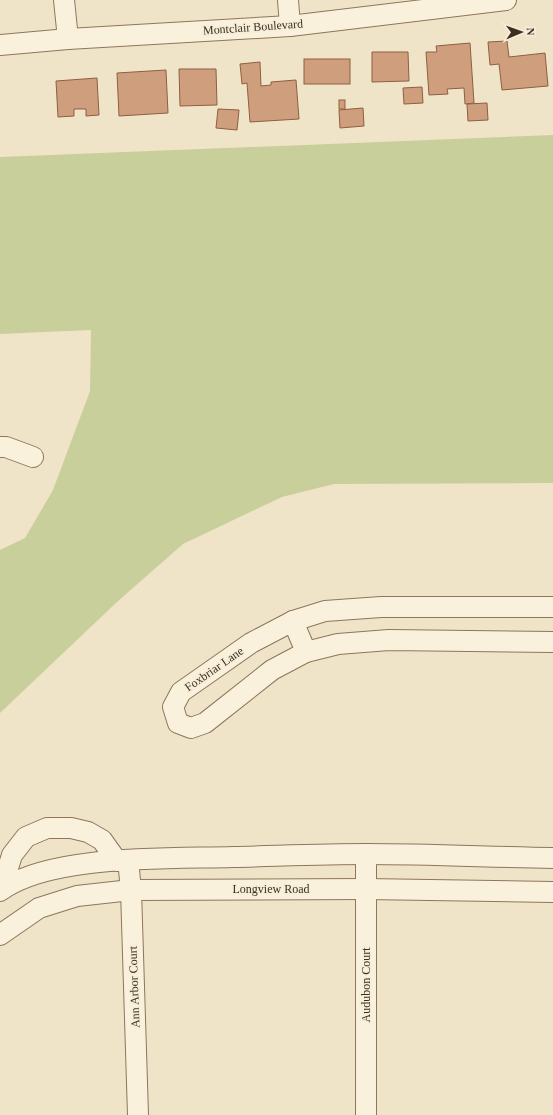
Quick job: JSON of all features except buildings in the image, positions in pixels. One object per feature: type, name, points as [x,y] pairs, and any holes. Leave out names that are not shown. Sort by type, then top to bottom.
[{"type":"street","points":[[64,0],[68,39]]},
{"type":"street","points":[[288,0],[290,26]]},
{"type":"street","name":"Montclair Boulevard","points":[[0,45],[68,39],[290,26],[506,0]]},
{"type":"street","points":[[0,447],[6,447],[33,457]]},
{"type":"street","name":"Foxbriar Lane","points":[[553,607],[381,607],[325,610],[293,621],[251,643],[181,692],[173,707],[178,722],[191,728],[205,723],[272,670],[306,652],[338,644],[390,640],[553,642]]},
{"type":"street","points":[[293,621],[306,652]]},
{"type":"street","points":[[4,888],[12,855],[26,837],[47,828],[71,828],[88,832],[102,840],[123,860]]},
{"type":"street","points":[[4,888],[40,874],[77,865],[123,860],[366,854],[553,858]]},
{"type":"street","name":"Audubon Court","points":[[366,854],[366,1115]]},
{"type":"street","name":"Ann Arbor Court","points":[[123,860],[131,890],[138,1115]]},
{"type":"street","name":"Longview Road","points":[[0,935],[39,908],[77,896],[131,890],[366,889],[553,892]]},
{"type":"green space","points":[[553,135],[553,483],[334,484],[282,497],[183,544],[117,602],[0,713],[0,550],[25,538],[53,490],[90,391],[91,330],[0,334],[0,157]]}]
